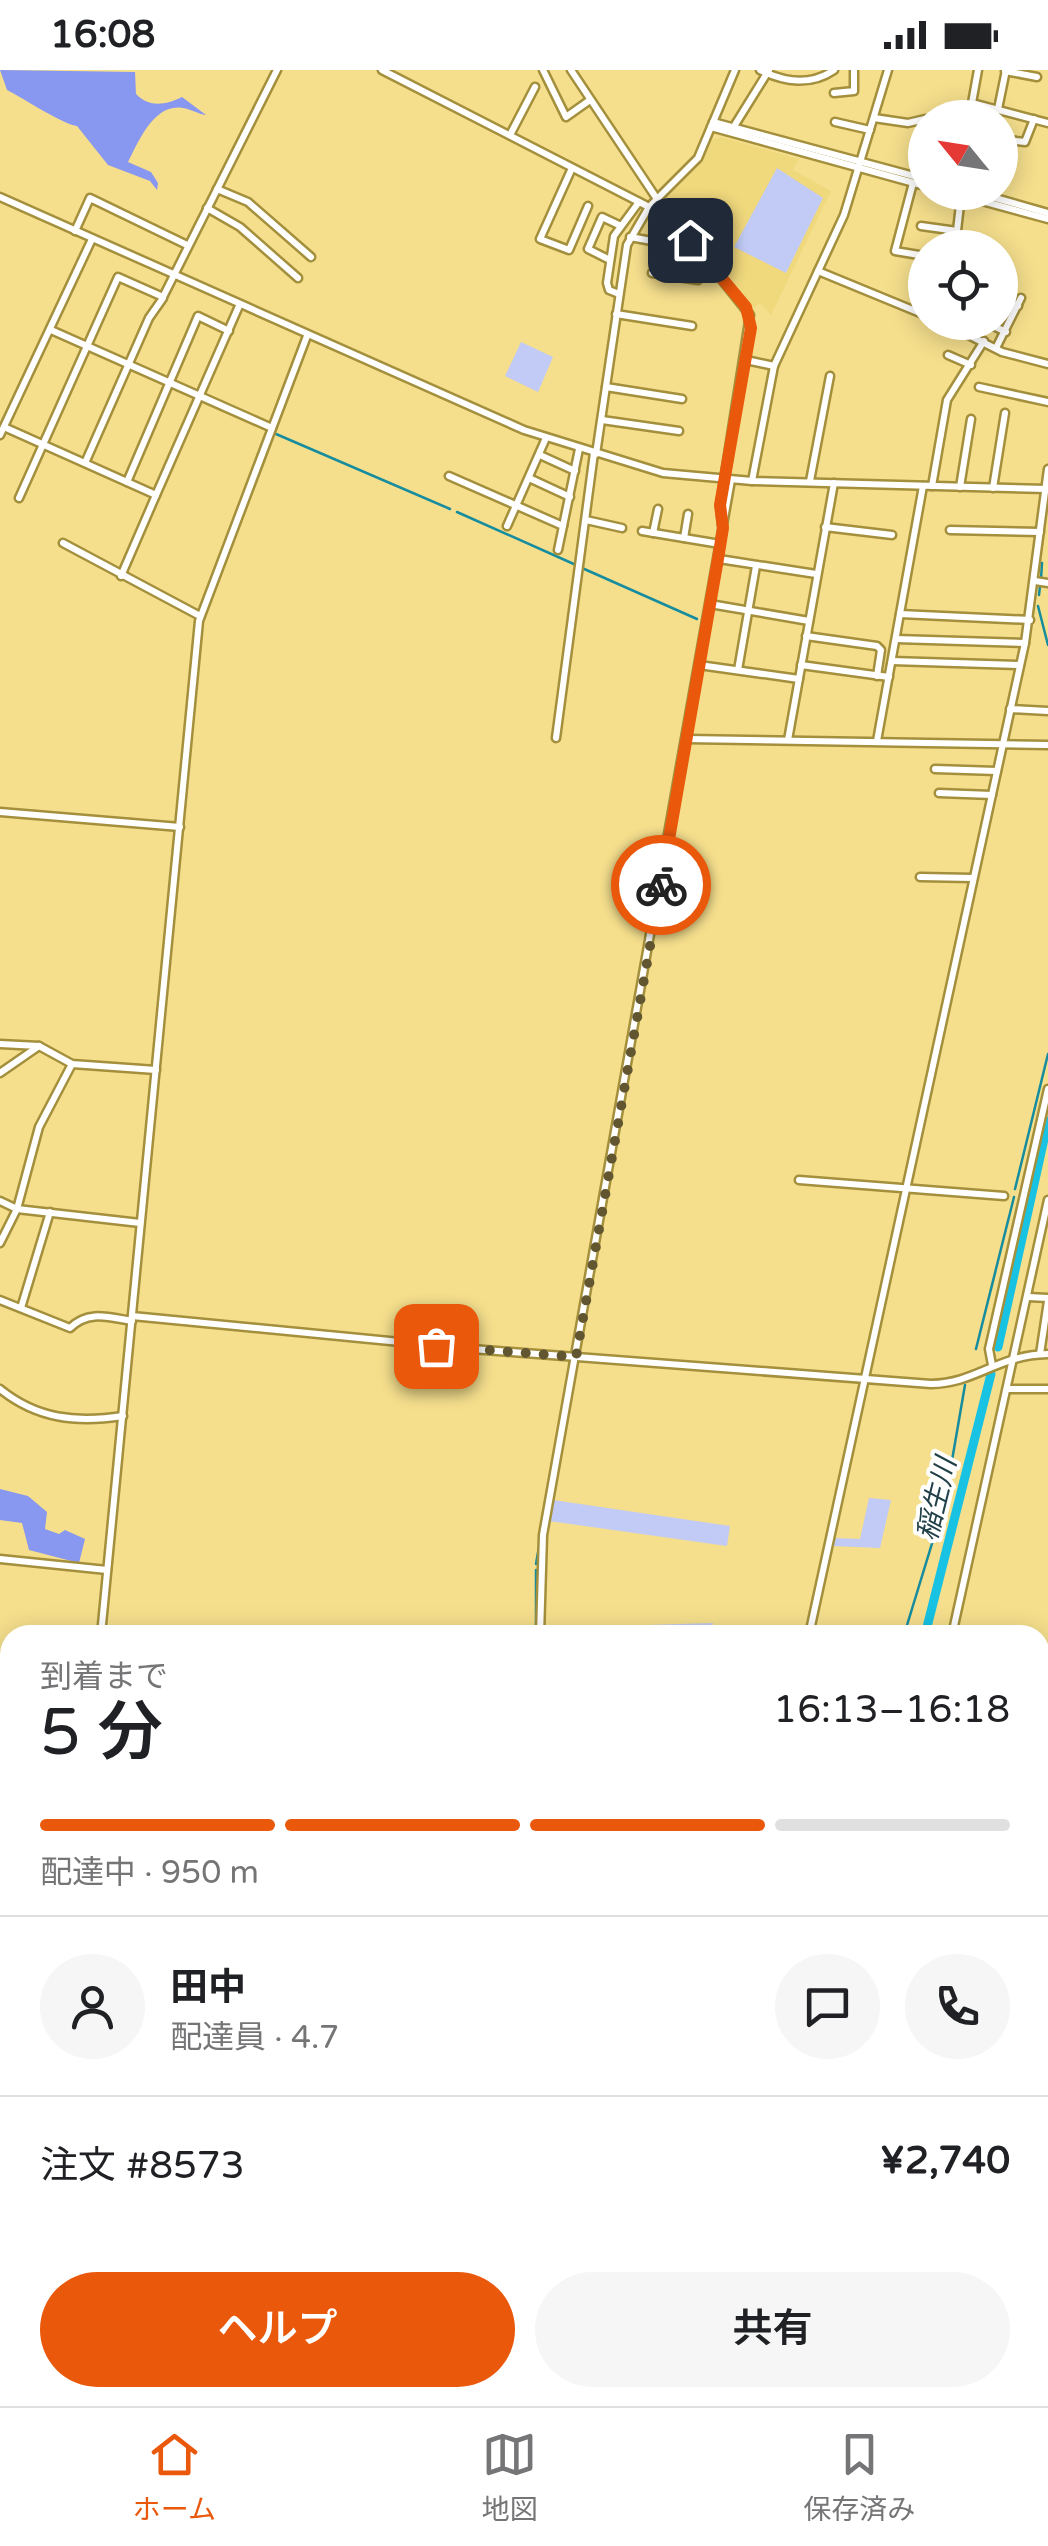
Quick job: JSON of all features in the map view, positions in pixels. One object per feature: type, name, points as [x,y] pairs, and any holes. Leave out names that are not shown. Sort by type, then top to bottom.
[{"type":"street","points":[[84,463],[172,275],[277,70]]},
{"type":"street","points":[[382,70],[649,207]]},
{"type":"street","points":[[542,70],[566,117],[590,100]]},
{"type":"street","points":[[540,1625],[544,1535],[718,559],[751,328],[748,310],[656,200],[570,70]]},
{"type":"street","points":[[556,738],[630,237],[649,207],[698,158],[735,70]]},
{"type":"street","points":[[732,128],[765,71],[808,81],[834,70]]},
{"type":"street","points":[[834,92],[854,91],[854,70]]},
{"type":"street","points":[[752,481],[774,366],[844,215],[888,70]]},
{"type":"street","points":[[973,100],[978,70]]},
{"type":"street","points":[[1000,100],[1006,71],[1037,77]]},
{"type":"street","points":[[510,135],[535,88]]},
{"type":"street","points":[[1018,115],[1048,123]]},
{"type":"street","points":[[874,118],[908,123]]},
{"type":"street","points":[[1018,141],[1025,142],[1034,119]]},
{"type":"street","points":[[835,122],[870,130]]},
{"type":"street","points":[[712,125],[908,181]]},
{"type":"street","points":[[712,125],[908,178]]},
{"type":"street","points":[[572,168],[540,239],[569,250],[588,206]]},
{"type":"street","points":[[217,189],[248,202],[311,257]]},
{"type":"street","points":[[0,197],[546,438],[663,473],[728,480],[1047,489]]},
{"type":"street","points":[[75,231],[90,198],[187,245]]},
{"type":"street","points":[[908,201],[894,251],[908,253]]},
{"type":"street","points":[[620,294],[608,290],[610,260],[621,226],[639,202]]},
{"type":"street","points":[[1018,206],[1048,216]]},
{"type":"street","points":[[207,208],[240,227],[298,278]]},
{"type":"street","points":[[1018,209],[1048,216]]},
{"type":"street","points":[[610,260],[588,249],[602,217],[621,226]]},
{"type":"street","points":[[921,226],[949,230]]},
{"type":"street","points":[[630,237],[684,247],[690,240]]},
{"type":"street","points":[[92,239],[2,431],[44,445],[156,495]]},
{"type":"street","points":[[652,272],[698,280],[702,254]]},
{"type":"street","points":[[818,271],[908,308]]},
{"type":"street","points":[[19,498],[118,277],[163,298]]},
{"type":"street","points":[[121,576],[240,306]]},
{"type":"street","points":[[616,314],[692,326]]},
{"type":"street","points":[[127,482],[198,316],[228,331]]},
{"type":"street","points":[[51,330],[272,428]]},
{"type":"street","points":[[102,1625],[200,616],[308,336]]},
{"type":"street","points":[[996,348],[1001,340]]},
{"type":"street","points":[[877,741],[900,614],[947,400],[984,341],[1048,364]]},
{"type":"street","points":[[948,355],[971,365]]},
{"type":"street","points":[[746,360],[774,366]]},
{"type":"street","points":[[810,482],[830,376]]},
{"type":"street","points":[[979,387],[1048,402]]},
{"type":"street","points":[[606,388],[682,399]]},
{"type":"street","points":[[993,488],[1005,413]]},
{"type":"street","points":[[960,487],[971,419]]},
{"type":"street","points":[[602,420],[679,432]]},
{"type":"street","points":[[507,526],[546,438]]},
{"type":"street","points":[[558,550],[579,449]]},
{"type":"street","points":[[539,455],[575,472]]},
{"type":"street","points":[[811,1625],[1030,620],[1048,469]]},
{"type":"street","points":[[449,476],[563,526]]},
{"type":"street","points":[[529,478],[570,497]]},
{"type":"street","points":[[788,740],[834,482]]},
{"type":"street","points":[[653,532],[658,510]]},
{"type":"street","points":[[684,538],[688,514]]},
{"type":"street","points":[[586,520],[622,528]]},
{"type":"street","points":[[825,527],[892,535]]},
{"type":"street","points":[[642,530],[720,544]]},
{"type":"street","points":[[950,530],[1040,532]]},
{"type":"street","points":[[63,544],[200,616]]},
{"type":"street","points":[[718,559],[816,574]]},
{"type":"street","points":[[738,670],[756,566]]},
{"type":"street","points":[[1035,582],[1048,582]]},
{"type":"street","points":[[710,604],[809,621]]},
{"type":"street","points":[[900,614],[1030,620]]},
{"type":"street","points":[[806,636],[880,647],[877,676]]},
{"type":"street","points":[[896,638],[1025,643]]},
{"type":"street","points":[[892,661],[1020,665]]},
{"type":"street","points":[[801,664],[889,677]]},
{"type":"street","points":[[699,665],[798,678]]},
{"type":"street","points":[[1010,709],[1048,710]]},
{"type":"street","points":[[686,739],[1048,745]]},
{"type":"street","points":[[935,770],[997,771]]},
{"type":"street","points":[[939,793],[992,795]]},
{"type":"street","points":[[0,812],[180,827]]},
{"type":"street","points":[[920,877],[974,878]]},
{"type":"street","points":[[0,1044],[39,1046],[72,1064],[156,1070]]},
{"type":"street","points":[[0,1073],[39,1046]]},
{"type":"street","points":[[0,1243],[17,1209],[38,1127],[72,1064]]},
{"type":"street","points":[[992,1365],[989,1348],[1048,1089]]},
{"type":"street","points":[[799,1180],[1004,1196]]},
{"type":"street","points":[[954,1625],[1048,1200]]},
{"type":"street","points":[[0,1201],[17,1209],[140,1222]]},
{"type":"street","points":[[21,1308],[50,1212]]},
{"type":"street","points":[[0,1300],[70,1328],[80,1318],[95,1314],[362,1340],[951,1383],[1016,1356],[1044,1354],[1048,1299],[1028,1297]]},
{"type":"street","points":[[0,1388],[37,1413],[84,1420],[123,1416]]},
{"type":"street","points":[[1008,1389],[1048,1388]]},
{"type":"street","points":[[0,1559],[107,1570]]},
{"type":"shaded area","points":[[0,70],[135,72],[136,94],[141,98],[158,104],[182,97],[206,115],[173,108],[156,117],[143,134],[128,162],[151,172],[158,183],[157,190],[150,181],[108,165],[77,126],[7,90]]},
{"type":"shaded area","points":[[721,137],[799,159],[793,170],[831,191],[771,315],[760,303],[754,308],[666,198],[698,167],[712,140]]},
{"type":"shaded area","points":[[777,168],[823,198],[786,273],[734,247]]},
{"type":"shaded area","points":[[521,342],[553,357],[538,392],[505,376]]},
{"type":"shaded area","points":[[0,1489],[28,1496],[47,1512],[45,1529],[59,1534],[65,1530],[85,1539],[79,1563],[29,1550],[22,1523],[0,1520]]},
{"type":"shaded area","points":[[869,1498],[891,1500],[880,1548],[832,1546],[834,1538],[860,1539]]},
{"type":"shaded area","points":[[553,1500],[730,1526],[727,1546],[549,1521]]},
{"type":"shaded area","points":[[713,1623],[712,1625],[645,1625]]},
{"type":"waterway","points":[[663,200],[747,302]]},
{"type":"waterway","points":[[750,353],[754,326],[751,310]]},
{"type":"waterway","points":[[730,473],[747,368]]},
{"type":"waterway","points":[[276,434],[450,509]]},
{"type":"waterway","points":[[457,512],[576,565]]},
{"type":"waterway","points":[[1041,579],[1042,563]]},
{"type":"waterway","points":[[582,568],[697,619]]},
{"type":"waterway","points":[[1039,595],[1040,586]]},
{"type":"waterway","points":[[1038,606],[1048,645]]},
{"type":"waterway","points":[[1015,1189],[1048,1054]]},
{"type":"waterway","name":"稲生川","points":[[998,1347],[1048,1121]]},
{"type":"waterway","points":[[976,1349],[1014,1197]]},
{"type":"waterway","name":"稲生川","points":[[928,1625],[991,1374]]},
{"type":"waterway","points":[[907,1625],[945,1501],[965,1385]]},
{"type":"waterway","points":[[536,1564],[540,1541]]},
{"type":"waterway","points":[[536,1570],[536,1625]]},
{"type":"way so far","points":[[436,1346],[576,1357],[661,885]]},
{"type":"route","points":[[661,885],[718,559],[723,528],[720,505],[751,328],[746,307],[690,240]]}]
